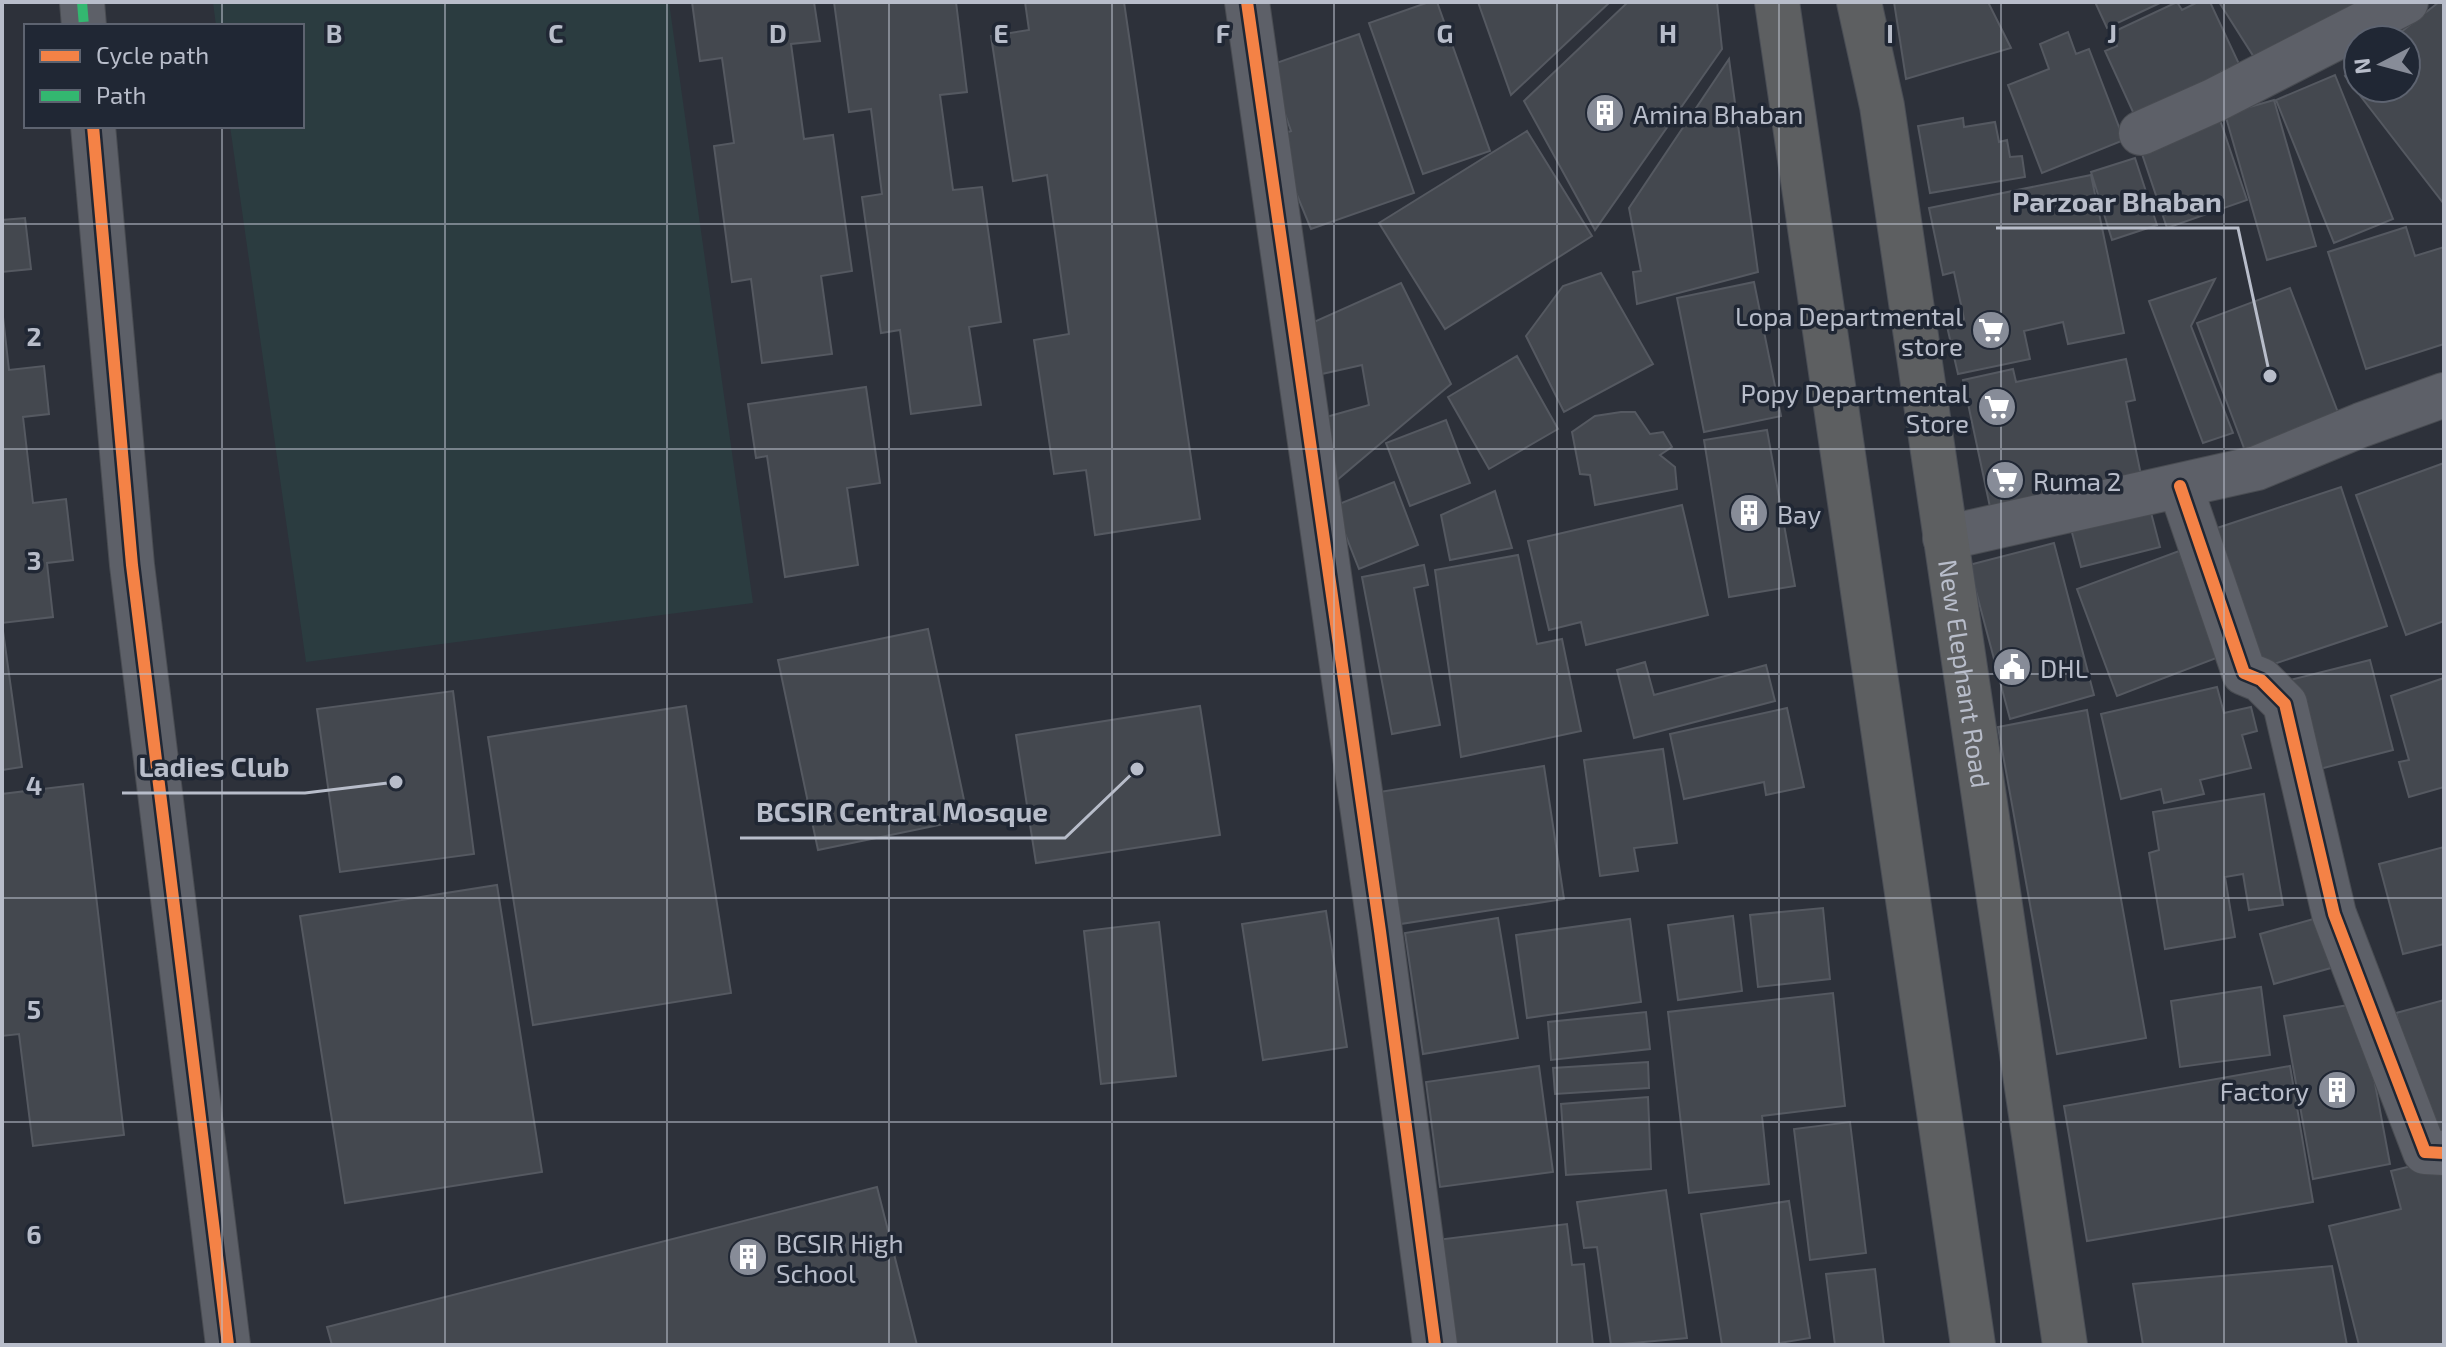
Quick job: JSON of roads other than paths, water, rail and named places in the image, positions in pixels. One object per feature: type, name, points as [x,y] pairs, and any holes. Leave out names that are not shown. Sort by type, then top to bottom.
[{"type":"highway","points":[[1777,2],[1973,1345]]},
{"type":"highway","name":"New Elephant Road","points":[[1859,2],[1882,106],[2065,1345]]},
{"type":"street","points":[[82,2],[84,24]]},
{"type":"street","points":[[1247,2],[1380,931],[1435,1345]]},
{"type":"street","points":[[2141,133],[2215,100],[2406,2]]},
{"type":"street","points":[[93,128],[132,565],[228,1345]]},
{"type":"street","points":[[1945,538],[2257,468],[2444,395]]},
{"type":"street","points":[[2180,486],[2244,673],[2261,680],[2285,704],[2334,914],[2425,1152],[2444,1153]]},
{"type":"place","name":"Amina Bhaban","points":[[1605,113]]},
{"type":"place","name":"Lopa Departmental store","points":[[1991,330]]},
{"type":"place","name":"Parzoar Bhaban","points":[[2270,376]]},
{"type":"place","name":"Popy Departmental Store","points":[[1997,407]]},
{"type":"place","name":"Ruma 2","points":[[2005,480]]},
{"type":"place","name":"Bay","points":[[1749,513]]},
{"type":"place","name":"DHL","points":[[2012,667]]},
{"type":"place","name":"BCSIR Central Mosque","points":[[1137,769]]},
{"type":"place","name":"Ladies Club","points":[[396,782]]},
{"type":"place","name":"Factory","points":[[2337,1090]]},
{"type":"place","name":"BCSIR High School","points":[[748,1257]]}]
